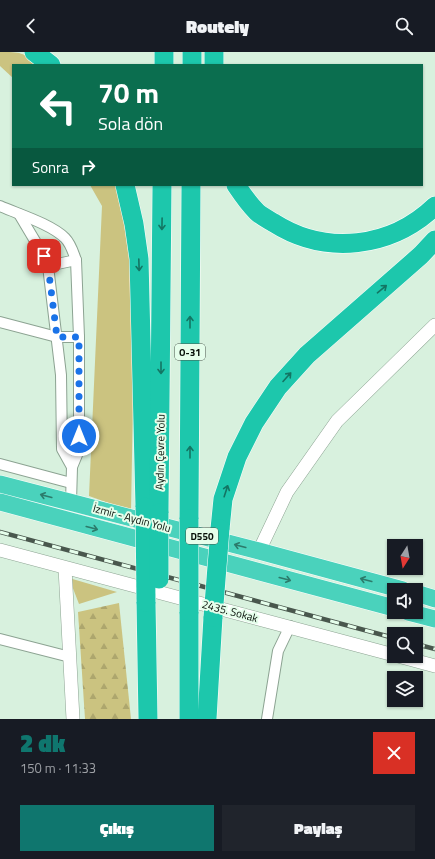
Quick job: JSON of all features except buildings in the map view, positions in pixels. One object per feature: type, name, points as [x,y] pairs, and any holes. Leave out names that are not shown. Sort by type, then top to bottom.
[{"type":"highway","points":[[34,52],[50,64]]},
{"type":"highway","points":[[164,52],[164,64]]},
{"type":"highway","points":[[192,52],[192,64]]},
{"type":"highway","points":[[214,52],[214,64]]},
{"type":"highway","points":[[125,186],[134,224],[139,259],[152,510]]},
{"type":"highway","name":"Aydın Çevre Yolu","points":[[160,719],[152,603],[152,510],[162,186]]},
{"type":"highway","name":"O-31","points":[[189,719],[191,186]]},
{"type":"highway","points":[[237,186],[257,212],[288,232],[324,243],[359,244],[394,234],[412,225],[435,206]]},
{"type":"highway","points":[[207,719],[213,617],[223,499],[237,457],[254,424],[278,387],[307,355],[421,255],[435,240]]},
{"type":"highway","name":"İzmir - Aydın Yolu","points":[[0,484],[387,586]]},
{"type":"highway","name":"İzmir - Aydın Yolu","points":[[0,502],[387,606]]},
{"type":"highway","points":[[423,596],[435,599]]},
{"type":"highway","points":[[148,719],[152,603]]},
{"type":"highway","points":[[423,616],[435,619]]},
{"type":"street","points":[[0,206],[47,226],[65,238],[72,249],[76,260],[79,337],[79,450],[72,467],[71,502]]},
{"type":"street","points":[[19,214],[44,256],[48,266],[61,375],[62,449],[72,467]]},
{"type":"street","points":[[48,266],[76,260]]},
{"type":"street","points":[[0,322],[57,337],[79,337]]},
{"type":"street","points":[[259,551],[287,492],[337,421],[435,325]]},
{"type":"street","points":[[0,464],[72,483]]},
{"type":"street","name":"2435. Sokak","points":[[0,550],[387,653]]},
{"type":"street","points":[[65,568],[73,719]]},
{"type":"street","points":[[267,719],[278,651],[290,626]]},
{"type":"street","points":[[0,639],[70,658]]},
{"type":"street","points":[[423,663],[435,666]]},
{"type":"green space","points":[[0,52],[13,52],[25,55],[36,64],[12,64],[12,77],[0,66]]},
{"type":"green space","points":[[91,186],[117,186],[124,209],[131,260],[134,346],[131,511],[89,496],[102,206]]},
{"type":"green space","points":[[69,578],[117,592],[79,604]]},
{"type":"green space","points":[[119,603],[131,719],[85,719],[78,612]]},
{"type":"railway","points":[[0,532],[387,636]]},
{"type":"railway","points":[[423,646],[435,649]]},
{"type":"route","points":[[44,256],[48,266],[57,337],[79,337],[79,436]]}]
